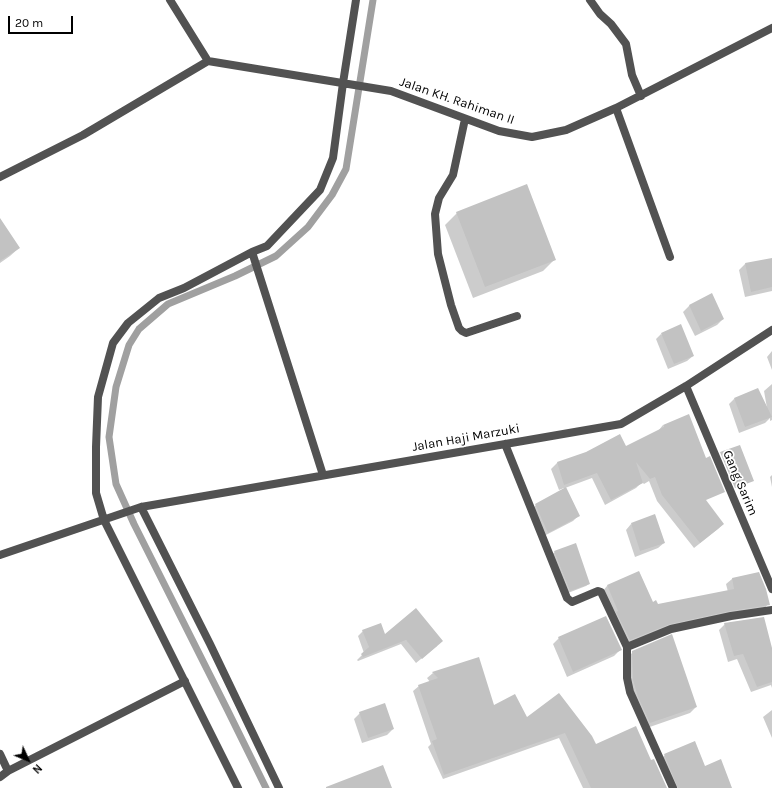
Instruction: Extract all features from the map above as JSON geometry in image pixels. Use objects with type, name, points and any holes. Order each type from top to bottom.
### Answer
[{"type":"street","points":[[0,177],[83,134],[208,61],[170,0]]},
{"type":"street","points":[[238,788],[104,520],[96,493],[98,397],[113,343],[128,323],[160,298],[184,288],[252,252],[267,246],[320,190],[333,158],[356,0]]},
{"type":"street","points":[[590,0],[626,44],[632,75],[641,96]]},
{"type":"street","name":"Jalan KH. Rahiman II","points":[[208,61],[379,89],[499,131],[532,137],[566,130],[616,108],[772,28]]},
{"type":"street","points":[[616,108],[670,258]]},
{"type":"street","points":[[466,119],[453,175],[439,198],[435,214],[438,254],[450,305],[459,328],[466,333],[517,316]]},
{"type":"street","points":[[252,252],[323,475]]},
{"type":"street","name":"Jalan Haji Marzuki","points":[[0,555],[141,507],[622,424],[686,386],[772,330]]},
{"type":"street","name":"Gang Sarim","points":[[686,386],[772,589]]},
{"type":"street","points":[[506,444],[567,598],[572,602],[598,591],[601,592],[627,647],[627,678],[630,692],[673,788]]},
{"type":"street","points":[[141,507],[210,644],[279,788]]},
{"type":"street","points":[[627,647],[671,629],[731,616],[772,610]]},
{"type":"street","points":[[0,777],[8,771],[185,681]]},
{"type":"street","points":[[0,754],[8,771]]},
{"type":"building","points":[[527,184],[556,260],[485,287],[456,212]]},
{"type":"building","points":[[0,218],[20,248],[0,261]]},
{"type":"building","points":[[772,258],[772,287],[751,292],[745,263]]},
{"type":"building","points":[[712,293],[724,319],[701,331],[689,305]]},
{"type":"building","points":[[681,324],[694,356],[674,364],[661,333]]},
{"type":"building","points":[[758,388],[772,417],[745,427],[734,398]]},
{"type":"building","points":[[689,414],[706,458],[710,456],[725,492],[706,500],[724,524],[700,543],[662,495],[655,477],[650,479],[636,462],[643,483],[611,500],[597,473],[564,485],[557,462],[586,452],[620,434],[626,446],[664,427],[663,425]]},
{"type":"building","points":[[740,445],[754,481],[735,488],[720,452]]},
{"type":"building","points":[[566,487],[580,516],[548,533],[535,504]]},
{"type":"building","points":[[655,514],[665,543],[640,551],[631,523]]},
{"type":"building","points":[[576,543],[590,584],[570,591],[554,551]]},
{"type":"building","points":[[639,571],[653,602],[656,600],[658,604],[734,589],[732,578],[759,572],[766,589],[770,605],[730,611],[670,624],[630,640],[616,612],[618,611],[607,585]]},
{"type":"building","points":[[416,608],[443,641],[422,659],[406,640],[363,657],[361,654],[369,647],[362,630],[381,623],[385,634]]},
{"type":"building","points":[[606,616],[622,650],[573,672],[558,637]]},
{"type":"building","points":[[764,617],[772,648],[772,682],[757,687],[743,654],[734,656],[724,623]]},
{"type":"building","points":[[672,634],[697,707],[650,723],[638,697],[633,680],[632,651]]},
{"type":"building","points":[[479,657],[494,705],[515,694],[527,717],[559,693],[592,736],[596,744],[636,726],[651,760],[654,759],[667,788],[591,788],[565,733],[444,775],[432,741],[437,739],[418,685],[438,678],[432,672]]},
{"type":"building","points":[[385,703],[394,729],[368,738],[359,712]]},
{"type":"building","points":[[695,741],[705,766],[721,759],[732,788],[678,788],[664,754]]},
{"type":"building","points":[[383,765],[392,788],[326,788],[326,787]]},
{"type":"waterway","points":[[266,788],[134,524],[116,484],[109,437],[116,387],[129,345],[139,329],[168,304],[235,276],[276,256],[308,227],[332,195],[346,169],[373,0]]}]
